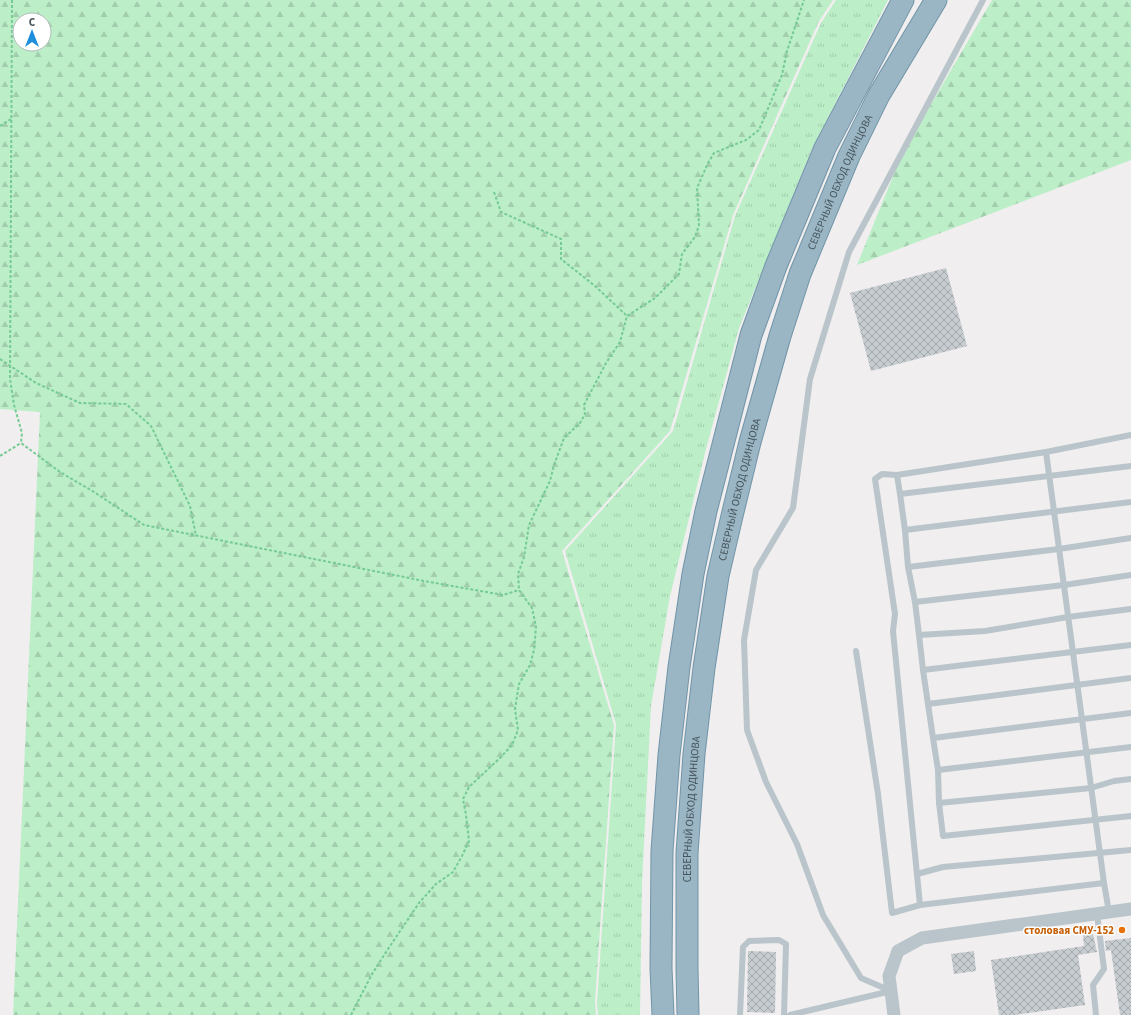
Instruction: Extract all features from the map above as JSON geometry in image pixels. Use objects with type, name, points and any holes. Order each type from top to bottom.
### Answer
[{"type":"highway","points":[[663,1015],[661,968],[662,851],[669,755],[679,667],[693,574],[706,511],[751,335],[776,266],[825,148],[903,0]]},
{"type":"highway","name":"СЕВЕРНЫЙ ОБХОД ОДИНЦОВА","points":[[688,1015],[687,853],[694,754],[705,660],[718,576],[732,516],[756,419],[800,274],[849,156],[879,95],[936,0]]},
{"type":"street","points":[[894,1015],[889,976],[898,950],[922,938],[1131,909]]},
{"type":"lane","points":[[891,991],[861,978],[857,972],[823,915],[797,844],[766,782],[747,730],[744,640],[756,570],[793,508],[810,379],[849,252],[983,0]]},
{"type":"lane","points":[[920,905],[893,631],[895,614],[875,479],[882,474],[897,475],[1046,452],[1131,435]]},
{"type":"lane","points":[[1046,452],[1104,883],[1104,969],[1093,984],[1096,1015]]},
{"type":"lane","points":[[900,494],[1131,466]]},
{"type":"lane","points":[[897,475],[905,530],[908,567],[915,602],[923,670],[938,770],[939,803],[943,836],[1131,816]]},
{"type":"lane","points":[[905,530],[1131,502]]},
{"type":"lane","points":[[908,567],[1059,549],[1131,538]]},
{"type":"lane","points":[[915,602],[1064,585],[1131,575]]},
{"type":"lane","points":[[919,635],[985,631],[1068,617],[1131,609]]},
{"type":"lane","points":[[923,670],[1131,645]]},
{"type":"lane","points":[[856,651],[878,794],[892,913],[920,905],[1104,883]]},
{"type":"lane","points":[[928,704],[1131,678]]},
{"type":"lane","points":[[933,738],[1131,713]]},
{"type":"lane","points":[[938,770],[1131,747]]},
{"type":"lane","points":[[939,803],[1091,788],[1114,781],[1131,779]]},
{"type":"lane","points":[[917,874],[943,867],[1131,850]]},
{"type":"lane","points":[[740,1015],[743,947],[749,941],[779,940],[786,944],[784,1015]]},
{"type":"lane","points":[[790,1015],[891,991]]},
{"type":"path","points":[[12,0],[10,379],[14,406],[22,433],[21,443]]},
{"type":"path","points":[[351,1015],[372,974],[419,903],[436,884],[453,872],[469,841],[463,799],[469,787],[512,745],[518,730],[515,709],[519,684],[530,665],[534,650],[536,627],[532,608],[519,590],[518,574],[524,557],[529,525],[550,481],[554,464],[564,438],[580,423],[585,414],[584,405],[606,363],[620,342],[627,316],[655,298],[679,274],[682,254],[695,237],[699,225],[697,188],[714,153],[746,140],[759,130],[782,75],[787,51],[804,0]]},
{"type":"path","points":[[0,126],[11,119]]},
{"type":"path","points":[[494,192],[501,212],[561,239],[561,259],[595,286],[627,316]]},
{"type":"path","points":[[0,359],[36,383],[80,403],[126,404],[151,426],[190,506],[196,536]]},
{"type":"path","points":[[21,443],[60,472],[94,492],[144,525],[446,585],[503,594],[519,590]]},
{"type":"path","points":[[0,456],[21,443]]},
{"type":"green space","points":[[0,0],[833,0],[819,21],[733,215],[670,431],[562,551],[614,725],[595,1001],[596,1015],[13,1015],[40,412],[0,409]]},
{"type":"green space","points":[[836,0],[888,0],[811,151],[739,328],[706,449],[670,596],[651,706],[642,882],[640,1015],[598,1015],[597,1003],[616,724],[565,551],[673,431],[735,216],[821,23]]},
{"type":"green space","points":[[992,0],[1131,0],[1131,160],[857,265],[902,154]]},
{"type":"building","points":[[946,268],[967,346],[871,371],[850,293]]},
{"type":"building","points":[[1093,934],[1097,952],[1078,955],[1085,1005],[1015,1015],[999,1015],[991,960],[1084,946],[1083,935]]},
{"type":"building","points":[[1131,938],[1131,1015],[1120,1015],[1111,950],[1106,951],[1105,941]]},
{"type":"building","points":[[748,951],[776,952],[775,1013],[747,1012]]},
{"type":"building","points":[[974,951],[976,971],[954,974],[951,954]]},
{"type":"place","name":"столовая СМУ-152","points":[[1122,930]]}]
